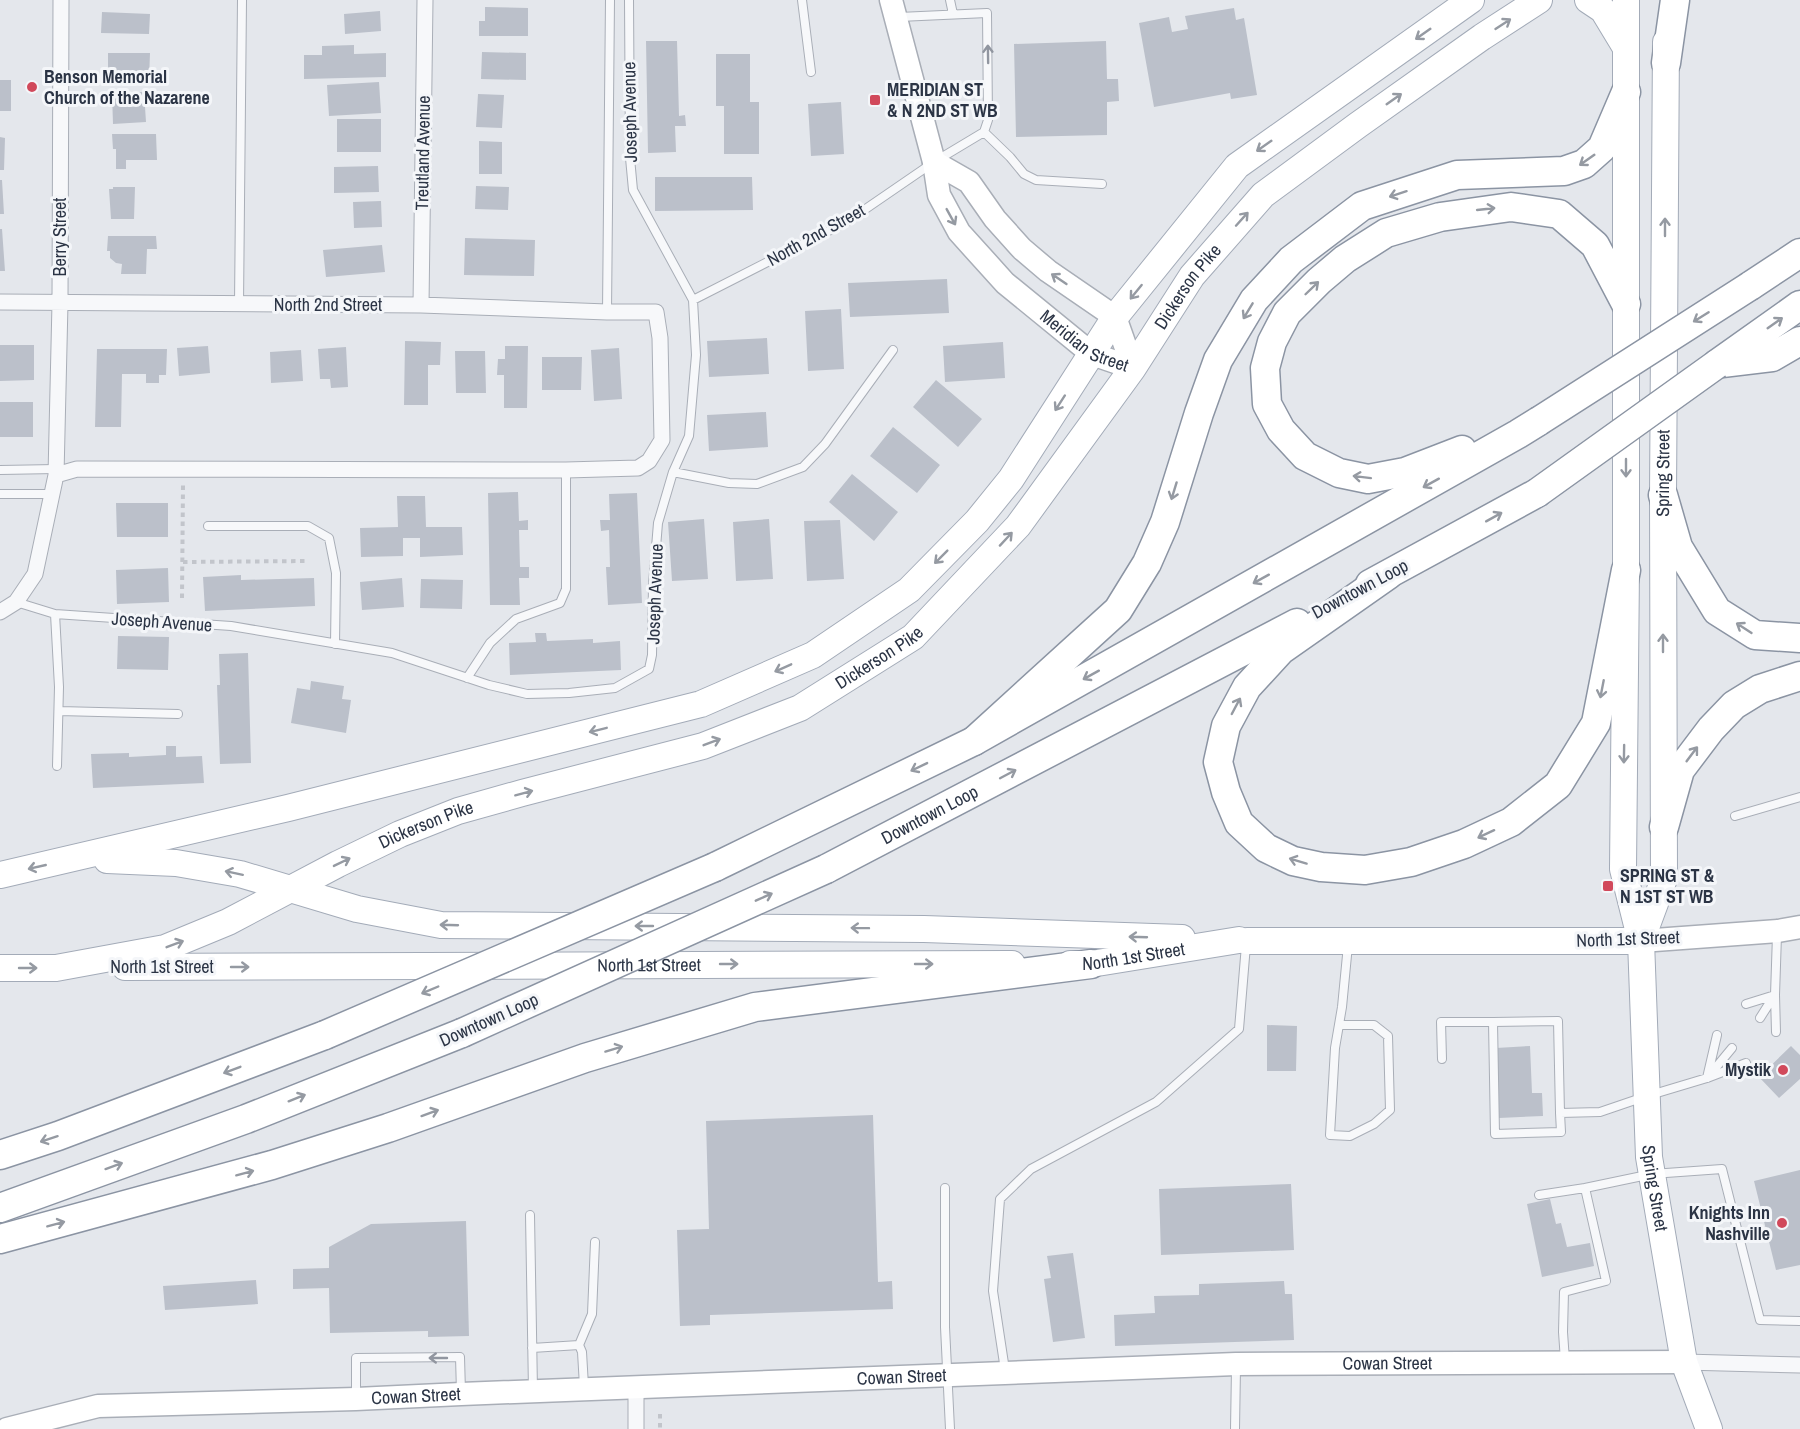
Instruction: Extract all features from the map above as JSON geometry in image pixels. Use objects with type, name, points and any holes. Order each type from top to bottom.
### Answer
[{"type":"highway","points":[[1666,63],[1675,0]]},
{"type":"highway","points":[[974,741],[1118,610],[1147,563],[1165,522],[1218,360],[1254,300],[1290,260],[1362,206],[1457,175],[1564,171],[1584,164],[1602,148],[1626,92]]},
{"type":"highway","points":[[1528,427],[1405,472],[1368,479],[1339,473],[1305,456],[1281,430],[1267,404],[1265,369],[1272,342],[1287,313],[1319,281],[1345,260],[1386,233],[1440,217],[1511,207],[1559,213],[1595,245],[1626,304]]},
{"type":"highway","points":[[0,1155],[58,1136],[326,1035],[715,867],[974,741],[1528,427],[1800,253]]},
{"type":"highway","name":"Downtown Loop","points":[[0,1208],[246,1119],[462,1033],[826,869],[1388,575],[1537,493],[1800,305]]},
{"type":"highway","points":[[1717,364],[1772,357],[1800,341]]},
{"type":"highway","points":[[1663,495],[1678,548],[1717,611],[1755,635],[1800,638]]},
{"type":"highway","points":[[1388,575],[1281,650],[1247,687],[1226,726],[1218,762],[1226,792],[1239,824],[1266,848],[1293,861],[1321,867],[1365,870],[1411,862],[1464,844],[1511,822],[1558,785],[1596,723],[1626,570]]},
{"type":"highway","points":[[1664,827],[1680,770],[1711,729],[1734,705],[1760,689],[1800,676]]},
{"type":"highway","points":[[0,1239],[272,1165],[388,1128],[585,1058],[755,1007],[1091,964]]},
{"type":"main road","name":"Dickerson Pike","points":[[0,875],[288,808],[700,704],[813,655],[909,590],[977,521],[1011,479],[1115,317],[1237,166],[1471,0]]},
{"type":"main road","name":"Dickerson Pike","points":[[0,968],[56,968],[165,948],[228,922],[400,834],[459,812],[522,793],[703,746],[800,708],[913,637],[1018,526],[1133,368],[1192,276],[1263,195],[1482,37],[1539,0]]},
{"type":"main road","points":[[1588,0],[1603,10],[1627,48]]},
{"type":"main road","name":"Spring Street","points":[[1626,0],[1626,570],[1623,869],[1641,941],[1648,1157],[1684,1362],[1709,1429]]},
{"type":"main road","name":"Spring Street","points":[[1641,941],[1664,879],[1663,495],[1666,0]]},
{"type":"main road","name":"North 1st Street","points":[[74,858],[176,863],[240,874],[357,909],[441,925],[924,929],[1243,940],[1641,941]]},
{"type":"main road","name":"North 1st Street","points":[[56,968],[1091,964],[1243,940]]},
{"type":"street","name":"Berry Street","points":[[56,472],[60,303],[62,0]]},
{"type":"street","name":"Treutland Avenue","points":[[422,305],[425,0]]},
{"type":"street","name":"Meridian Street","points":[[893,9],[934,162],[939,195],[959,232],[1005,284],[1092,354],[1133,368]]},
{"type":"street","name":"Meridian Street","points":[[934,162],[969,182],[995,219],[1022,249],[1048,271],[1115,317],[1133,368]]},
{"type":"street","name":"North 2nd Street","points":[[0,302],[422,305],[656,312],[660,338],[662,440],[649,461],[638,468],[566,470]]},
{"type":"street","points":[[0,612],[16,602],[35,574],[56,472],[77,469],[566,470]]},
{"type":"street","name":"North 1st Street","points":[[1641,941],[1778,931],[1800,927]]},
{"type":"street","name":"Cowan Street","points":[[7,1429],[98,1406],[356,1400],[1236,1364],[1684,1362],[1800,1365]]},
{"type":"street","points":[[636,1388],[636,1429]]},
{"type":"lane","points":[[239,304],[242,0]]},
{"type":"lane","points":[[607,312],[610,0]]},
{"type":"lane","name":"Joseph Avenue","points":[[16,602],[55,614],[231,626],[392,653],[489,686],[527,694],[569,693],[615,687],[649,669],[652,655],[653,584],[658,523],[673,472],[689,436],[696,355],[693,300],[633,190],[630,158],[629,0]]},
{"type":"lane","points":[[802,0],[812,72]]},
{"type":"lane","points":[[950,0],[953,14]]},
{"type":"lane","points":[[893,9],[953,14],[987,13],[988,120],[984,132],[1024,174],[1036,180],[1102,184]]},
{"type":"lane","name":"North 2nd Street","points":[[693,300],[848,221],[934,162],[984,132]]},
{"type":"lane","points":[[673,472],[729,483],[757,484],[803,467],[825,444],[893,350]]},
{"type":"lane","points":[[0,470],[56,472]]},
{"type":"lane","points":[[467,678],[489,643],[516,619],[560,603],[566,589],[566,470]]},
{"type":"lane","points":[[0,494],[53,494]]},
{"type":"lane","points":[[208,526],[308,526],[329,538],[336,573],[335,644]]},
{"type":"lane","points":[[55,614],[59,687],[57,766]]},
{"type":"lane","points":[[59,711],[178,714]]},
{"type":"lane","points":[[1735,816],[1800,797]]},
{"type":"lane","points":[[1776,1032],[1774,995],[1778,931]]},
{"type":"lane","points":[[1005,1374],[993,1291],[1000,1199],[1031,1169],[1156,1102],[1239,1029],[1243,940]]},
{"type":"lane","points":[[1339,1025],[1374,1025],[1388,1036],[1390,1110],[1374,1124],[1350,1136],[1330,1135],[1335,1048],[1348,940]]},
{"type":"lane","points":[[1746,1004],[1774,995]]},
{"type":"lane","points":[[1760,1018],[1774,995]]},
{"type":"lane","points":[[1442,1059],[1441,1022],[1558,1020],[1561,1132],[1495,1134],[1493,1022]]},
{"type":"lane","points":[[1707,1078],[1717,1035]]},
{"type":"lane","points":[[1707,1078],[1732,1048]]},
{"type":"lane","points":[[1560,1113],[1600,1112],[1746,1064]]},
{"type":"lane","points":[[1539,1195],[1652,1174],[1722,1169],[1760,1320],[1800,1321]]},
{"type":"lane","points":[[945,1188],[946,1376],[950,1429]]},
{"type":"lane","points":[[1566,1363],[1563,1332],[1564,1292],[1606,1281],[1584,1188]]},
{"type":"lane","points":[[530,1215],[533,1391]]},
{"type":"lane","points":[[584,1389],[582,1352],[579,1345],[592,1314],[595,1242]]},
{"type":"lane","points":[[532,1348],[579,1345]]},
{"type":"lane","points":[[356,1400],[356,1358],[460,1358],[461,1394]]},
{"type":"lane","points":[[1235,1429],[1236,1364]]},
{"type":"path","points":[[182,598],[183,478]]},
{"type":"path","points":[[183,562],[307,561]]},
{"type":"path","points":[[660,1414],[660,1429]]},
{"type":"building","points":[[485,7],[528,8],[528,36],[479,36],[479,21],[485,21]]},
{"type":"building","points":[[1234,8],[1236,20],[1244,18],[1257,95],[1231,99],[1230,93],[1154,107],[1139,23],[1169,17],[1172,32],[1188,29],[1185,16]]},
{"type":"building","points":[[380,11],[381,31],[345,34],[344,14]]},
{"type":"building","points":[[102,12],[150,14],[149,34],[101,33]]},
{"type":"building","points":[[646,41],[677,41],[679,116],[685,115],[686,126],[675,126],[676,152],[648,153]]},
{"type":"building","points":[[1106,41],[1107,79],[1118,79],[1119,101],[1107,102],[1107,135],[1016,137],[1014,44]]},
{"type":"building","points":[[354,45],[354,54],[386,53],[386,77],[304,79],[304,55],[322,55],[322,46]]},
{"type":"building","points":[[482,52],[526,53],[526,80],[481,79]]},
{"type":"building","points":[[108,53],[150,53],[149,80],[108,80]]},
{"type":"building","points":[[716,54],[750,54],[750,102],[759,102],[759,154],[724,154],[724,106],[716,106]]},
{"type":"building","points":[[0,80],[11,80],[11,111],[0,111]]},
{"type":"building","points":[[379,82],[381,113],[329,116],[327,85]]},
{"type":"building","points":[[144,92],[146,122],[113,124],[112,94]]},
{"type":"building","points":[[478,94],[504,95],[502,128],[476,127]]},
{"type":"building","points":[[841,102],[844,154],[811,156],[808,104]]},
{"type":"building","points":[[337,119],[381,119],[381,152],[337,152]]},
{"type":"building","points":[[112,134],[156,134],[157,160],[126,160],[126,169],[116,169],[116,149],[113,149]]},
{"type":"building","points":[[0,137],[5,138],[4,170],[0,170]]},
{"type":"building","points":[[479,141],[502,142],[502,174],[479,174]]},
{"type":"building","points":[[378,166],[379,192],[334,193],[334,167]]},
{"type":"building","points":[[655,177],[752,177],[753,210],[655,211]]},
{"type":"building","points":[[0,180],[2,180],[4,214],[0,214]]},
{"type":"building","points":[[476,186],[509,187],[508,210],[475,209]]},
{"type":"building","points":[[135,187],[134,219],[111,219],[109,189]]},
{"type":"building","points":[[381,201],[382,227],[354,228],[353,202]]},
{"type":"building","points":[[0,229],[2,229],[5,271],[0,271]]},
{"type":"building","points":[[108,236],[156,236],[157,249],[147,249],[146,274],[121,274],[122,264],[110,258],[110,251],[107,251]]},
{"type":"building","points":[[465,238],[535,240],[534,276],[464,275]]},
{"type":"building","points":[[382,245],[385,272],[326,277],[323,250]]},
{"type":"building","points":[[947,279],[949,313],[850,317],[848,283]]},
{"type":"building","points":[[841,309],[844,369],[808,371],[805,311]]},
{"type":"building","points":[[767,338],[769,374],[709,377],[707,341]]},
{"type":"building","points":[[405,341],[441,342],[440,365],[428,365],[428,405],[404,405]]},
{"type":"building","points":[[1003,342],[1005,378],[945,382],[943,346]]},
{"type":"building","points":[[0,345],[34,345],[34,380],[0,381]]},
{"type":"building","points":[[208,346],[210,373],[179,376],[177,348]]},
{"type":"building","points":[[505,346],[528,346],[527,408],[504,408],[504,375],[497,375],[498,359],[505,359]]},
{"type":"building","points":[[346,347],[348,387],[331,388],[330,379],[320,379],[318,349]]},
{"type":"building","points":[[619,348],[622,399],[594,401],[591,350]]},
{"type":"building","points":[[97,349],[167,349],[166,375],[159,375],[159,383],[146,383],[146,374],[122,374],[121,427],[95,427]]},
{"type":"building","points":[[301,350],[303,381],[271,383],[270,352]]},
{"type":"building","points":[[455,351],[485,351],[486,393],[456,393]]},
{"type":"building","points":[[542,357],[582,357],[581,390],[542,390]]},
{"type":"building","points":[[936,380],[982,419],[958,447],[913,407]]},
{"type":"building","points":[[0,402],[33,402],[33,437],[0,437]]},
{"type":"building","points":[[766,412],[768,447],[709,451],[707,415]]},
{"type":"building","points":[[893,427],[940,465],[917,493],[870,456]]},
{"type":"building","points":[[852,474],[898,512],[874,541],[829,502]]},
{"type":"building","points":[[518,492],[519,521],[528,520],[528,530],[519,530],[520,567],[529,567],[529,578],[519,578],[520,605],[490,605],[488,493]]},
{"type":"building","points":[[637,493],[642,603],[608,605],[606,567],[610,567],[609,530],[601,531],[600,520],[610,520],[609,494]]},
{"type":"building","points":[[397,496],[425,496],[426,527],[462,527],[463,555],[420,557],[420,538],[403,538],[403,556],[361,557],[360,528],[398,527]]},
{"type":"building","points":[[116,503],[168,503],[168,537],[117,537]]},
{"type":"building","points":[[704,519],[708,579],[672,581],[668,522]]},
{"type":"building","points":[[769,519],[773,579],[736,581],[733,522]]},
{"type":"building","points":[[840,520],[844,579],[807,581],[804,521]]},
{"type":"building","points":[[168,568],[169,602],[117,604],[116,570]]},
{"type":"building","points":[[241,575],[241,580],[314,578],[315,606],[205,611],[203,577]]},
{"type":"building","points":[[402,578],[404,607],[362,610],[360,582]]},
{"type":"building","points":[[421,579],[463,580],[462,609],[420,608]]},
{"type":"building","points":[[535,633],[546,633],[547,641],[593,639],[593,643],[620,641],[621,670],[510,675],[509,643],[536,642]]},
{"type":"building","points":[[118,636],[169,637],[168,670],[117,669]]},
{"type":"building","points":[[248,653],[251,763],[220,764],[217,685],[220,685],[219,654]]},
{"type":"building","points":[[311,681],[344,686],[342,699],[351,700],[346,733],[291,723],[297,688],[310,690]]},
{"type":"building","points":[[166,746],[176,746],[176,757],[202,756],[204,783],[93,788],[91,754],[129,753],[129,757],[166,755]]},
{"type":"building","points":[[1267,1025],[1297,1026],[1296,1071],[1267,1071]]},
{"type":"building","points":[[1530,1046],[1532,1093],[1542,1093],[1543,1116],[1499,1118],[1496,1048]]},
{"type":"building","points":[[1791,1046],[1800,1055],[1800,1079],[1779,1098],[1759,1077]]},
{"type":"building","points":[[873,1115],[878,1282],[892,1281],[893,1309],[710,1315],[710,1325],[680,1326],[677,1230],[709,1229],[706,1121]]},
{"type":"building","name":"Knights Inn Nashville","points":[[1800,1170],[1800,1265],[1776,1270],[1754,1181]]},
{"type":"building","points":[[1291,1184],[1294,1250],[1161,1255],[1159,1189]]},
{"type":"building","points":[[1550,1199],[1556,1224],[1561,1223],[1567,1247],[1590,1243],[1594,1266],[1542,1277],[1527,1204]]},
{"type":"building","points":[[466,1221],[469,1336],[428,1337],[428,1331],[330,1333],[329,1288],[293,1289],[293,1269],[329,1268],[329,1247],[371,1224]]},
{"type":"building","points":[[1073,1253],[1085,1338],[1053,1342],[1044,1279],[1051,1278],[1047,1256]]},
{"type":"building","points":[[256,1280],[258,1304],[165,1310],[163,1286]]},
{"type":"building","points":[[1284,1281],[1285,1294],[1292,1294],[1294,1340],[1115,1346],[1114,1315],[1155,1313],[1154,1296],[1199,1295],[1199,1284]]},
{"type":"place","name":"Benson Memorial Church of the Nazarene","points":[[32,87]]},
{"type":"place","name":"MERIDIAN ST & N 2ND ST WB","points":[[875,100]]},
{"type":"place","name":"SPRING ST & N 1ST ST WB","points":[[1608,886]]},
{"type":"place","name":"Mystik","points":[[1783,1070]]},
{"type":"place","name":"Knights Inn Nashville","points":[[1782,1223]]}]
